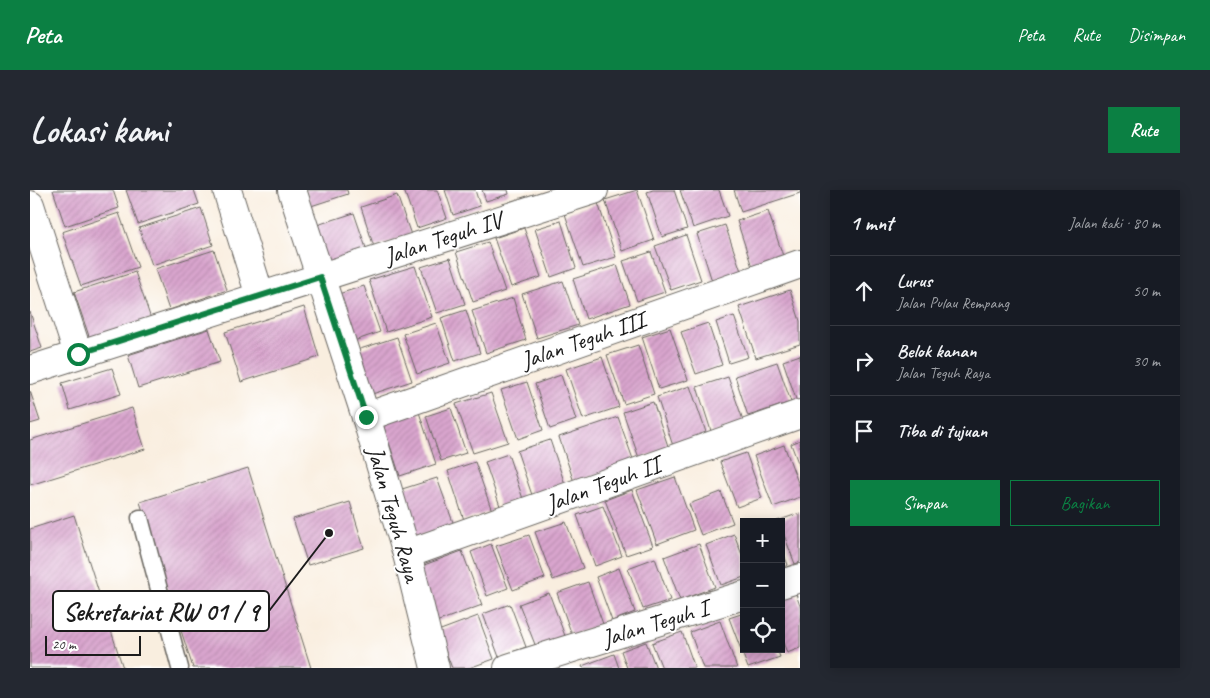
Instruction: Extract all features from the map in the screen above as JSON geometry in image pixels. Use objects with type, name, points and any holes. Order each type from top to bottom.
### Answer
[{"type":"street","points":[[227,190],[260,296]]},
{"type":"street","name":"Jalan Teguh Raya","points":[[292,190],[366,417],[407,554],[436,668]]},
{"type":"street","name":"Jalan Teguh IV","points":[[30,370],[594,190]]},
{"type":"street","points":[[30,205],[78,354]]},
{"type":"street","name":"Jalan Teguh III","points":[[366,417],[800,264]]},
{"type":"street","name":"Jalan Teguh II","points":[[407,554],[800,414]]},
{"type":"street","points":[[785,583],[800,578]]},
{"type":"street","name":"Jalan Teguh I","points":[[508,668],[740,596]]},
{"type":"lane","points":[[140,518],[180,668]]},
{"type":"building","points":[[53,190],[113,190],[119,208],[65,226]]},
{"type":"building","points":[[126,190],[194,190],[199,204],[138,224]]},
{"type":"building","points":[[306,190],[347,190],[348,194],[311,206]]},
{"type":"building","points":[[404,190],[437,190],[447,218],[417,228]]},
{"type":"building","points":[[445,190],[475,190],[480,206],[453,215]]},
{"type":"building","points":[[482,190],[508,190],[509,194],[486,201]]},
{"type":"building","points":[[637,190],[654,240],[622,251],[605,200]]},
{"type":"building","points":[[653,190],[674,190],[687,229],[662,237],[647,192]]},
{"type":"building","points":[[680,190],[719,190],[728,216],[693,228]]},
{"type":"building","points":[[734,190],[800,190],[800,193],[741,212]]},
{"type":"building","points":[[397,195],[411,235],[374,247],[361,207]]},
{"type":"building","points":[[598,203],[616,257],[583,267],[565,214]]},
{"type":"building","points":[[201,208],[213,245],[152,265],[139,228]]},
{"type":"building","points":[[768,211],[784,259],[753,270],[737,221]]},
{"type":"building","points":[[119,213],[138,267],[81,286],[62,232]]},
{"type":"building","points":[[354,213],[367,251],[324,266],[311,227]]},
{"type":"building","points":[[561,221],[576,268],[551,277],[535,229]]},
{"type":"building","points":[[725,225],[741,271],[712,281],[697,234]]},
{"type":"building","points":[[524,228],[541,277],[511,287],[494,238]]},
{"type":"building","points":[[686,235],[701,280],[671,290],[655,246]]},
{"type":"building","points":[[488,242],[505,291],[473,302],[456,252]]},
{"type":"building","points":[[214,250],[227,290],[169,310],[155,269]]},
{"type":"building","points":[[651,252],[665,292],[637,301],[623,261]]},
{"type":"building","points":[[450,258],[465,304],[437,313],[421,267]]},
{"type":"building","points":[[617,265],[630,304],[586,319],[573,279]]},
{"type":"building","points":[[415,266],[432,317],[386,332],[369,280]]},
{"type":"building","points":[[135,272],[151,319],[90,339],[74,292]]},
{"type":"building","points":[[563,281],[578,325],[537,338],[522,294]]},
{"type":"building","points":[[364,286],[380,332],[348,343],[332,296]]},
{"type":"building","points":[[790,290],[800,321],[800,344],[756,358],[739,307]]},
{"type":"building","points":[[513,298],[526,340],[486,353],[472,311]]},
{"type":"building","points":[[304,307],[319,357],[241,382],[225,332]]},
{"type":"building","points":[[466,310],[480,353],[455,361],[441,318]]},
{"type":"building","points":[[30,312],[42,348],[30,352]]},
{"type":"building","points":[[734,316],[748,357],[729,363],[716,322]]},
{"type":"building","points":[[436,323],[450,363],[417,374],[403,334]]},
{"type":"building","points":[[708,323],[722,365],[696,374],[681,332]]},
{"type":"building","points":[[670,328],[688,380],[659,389],[642,337]]},
{"type":"building","points":[[209,329],[220,362],[138,388],[128,355]]},
{"type":"building","points":[[397,337],[412,381],[363,397],[348,353]]},
{"type":"building","points":[[638,345],[654,394],[624,404],[607,355]]},
{"type":"building","points":[[800,355],[800,405],[798,405],[783,361]]},
{"type":"building","points":[[602,357],[619,407],[583,419],[566,369]]},
{"type":"building","points":[[777,362],[791,402],[748,416],[735,376]]},
{"type":"building","points":[[112,368],[121,394],[70,410],[62,383]]},
{"type":"building","points":[[561,375],[576,420],[550,429],[535,384]]},
{"type":"building","points":[[728,377],[744,423],[712,434],[697,387]]},
{"type":"building","points":[[527,382],[543,430],[518,439],[501,390]]},
{"type":"building","points":[[690,386],[707,435],[673,446],[657,397]]},
{"type":"building","points":[[30,391],[40,421],[30,424]]},
{"type":"building","points":[[491,393],[508,442],[473,453],[456,404]]},
{"type":"building","points":[[653,402],[669,449],[639,458],[623,412]]},
{"type":"building","points":[[417,406],[436,464],[400,476],[381,418]]},
{"type":"building","points":[[132,408],[145,449],[30,485],[30,440]]},
{"type":"building","points":[[451,408],[466,453],[441,461],[426,416]]},
{"type":"building","points":[[618,417],[634,462],[574,482],[559,437]]},
{"type":"building","points":[[550,440],[566,487],[533,498],[517,451]]},
{"type":"building","points":[[800,440],[800,468],[791,444]]},
{"type":"building","points":[[784,445],[800,488],[800,497],[773,507],[754,456]]},
{"type":"building","points":[[746,453],[762,498],[737,507],[720,462]]},
{"type":"building","points":[[508,454],[523,499],[500,506],[485,462]]},
{"type":"building","points":[[475,462],[492,511],[464,520],[448,471]]},
{"type":"building","points":[[248,468],[311,668],[193,668],[140,502]]},
{"type":"building","points":[[675,477],[694,530],[657,544],[637,490]]},
{"type":"building","points":[[437,478],[454,525],[415,538],[399,490]]},
{"type":"building","points":[[632,490],[653,546],[626,555],[605,500]]},
{"type":"building","points":[[721,492],[733,523],[701,535],[689,504]]},
{"type":"building","points":[[350,502],[364,548],[308,565],[293,519]]},
{"type":"building","points":[[603,506],[622,556],[595,566],[577,515]]},
{"type":"building","points":[[800,513],[800,562],[795,564],[785,538],[785,518]]},
{"type":"building","points":[[74,515],[123,668],[30,668],[30,529]]},
{"type":"building","points":[[566,522],[583,568],[553,580],[535,532]]},
{"type":"building","points":[[734,534],[740,550],[740,578],[721,585],[706,545]]},
{"type":"building","points":[[529,535],[545,578],[513,590],[496,546]]},
{"type":"building","points":[[491,544],[508,588],[487,596],[471,552]]},
{"type":"building","points":[[699,544],[715,587],[680,600],[664,557]]},
{"type":"building","points":[[462,551],[482,605],[436,622],[416,568]]},
{"type":"building","points":[[655,558],[670,600],[643,609],[628,568]]},
{"type":"building","points":[[619,568],[635,612],[612,621],[596,577]]},
{"type":"building","points":[[588,582],[603,624],[572,635],[557,593]]},
{"type":"building","points":[[795,591],[800,606],[800,648],[787,653],[785,648],[785,595]]},
{"type":"building","points":[[549,593],[565,636],[536,647],[519,604]]},
{"type":"building","points":[[510,604],[526,647],[499,657],[483,614]]},
{"type":"building","points":[[740,614],[740,647],[729,618]]},
{"type":"building","points":[[478,616],[494,659],[469,668],[452,668],[438,631]]},
{"type":"building","points":[[720,621],[737,668],[703,668],[690,632]]},
{"type":"building","points":[[682,632],[695,668],[662,668],[652,643]]},
{"type":"building","points":[[646,642],[656,668],[627,668],[621,651]]},
{"type":"building","points":[[742,653],[778,653],[780,657],[748,668]]},
{"type":"building","points":[[614,654],[619,668],[583,668],[582,666]]},
{"type":"place","name":"Sekretariat RW 01 / 9","points":[[329,533]]},
{"type":"route","points":[[78,354],[320,277],[366,417]]}]
